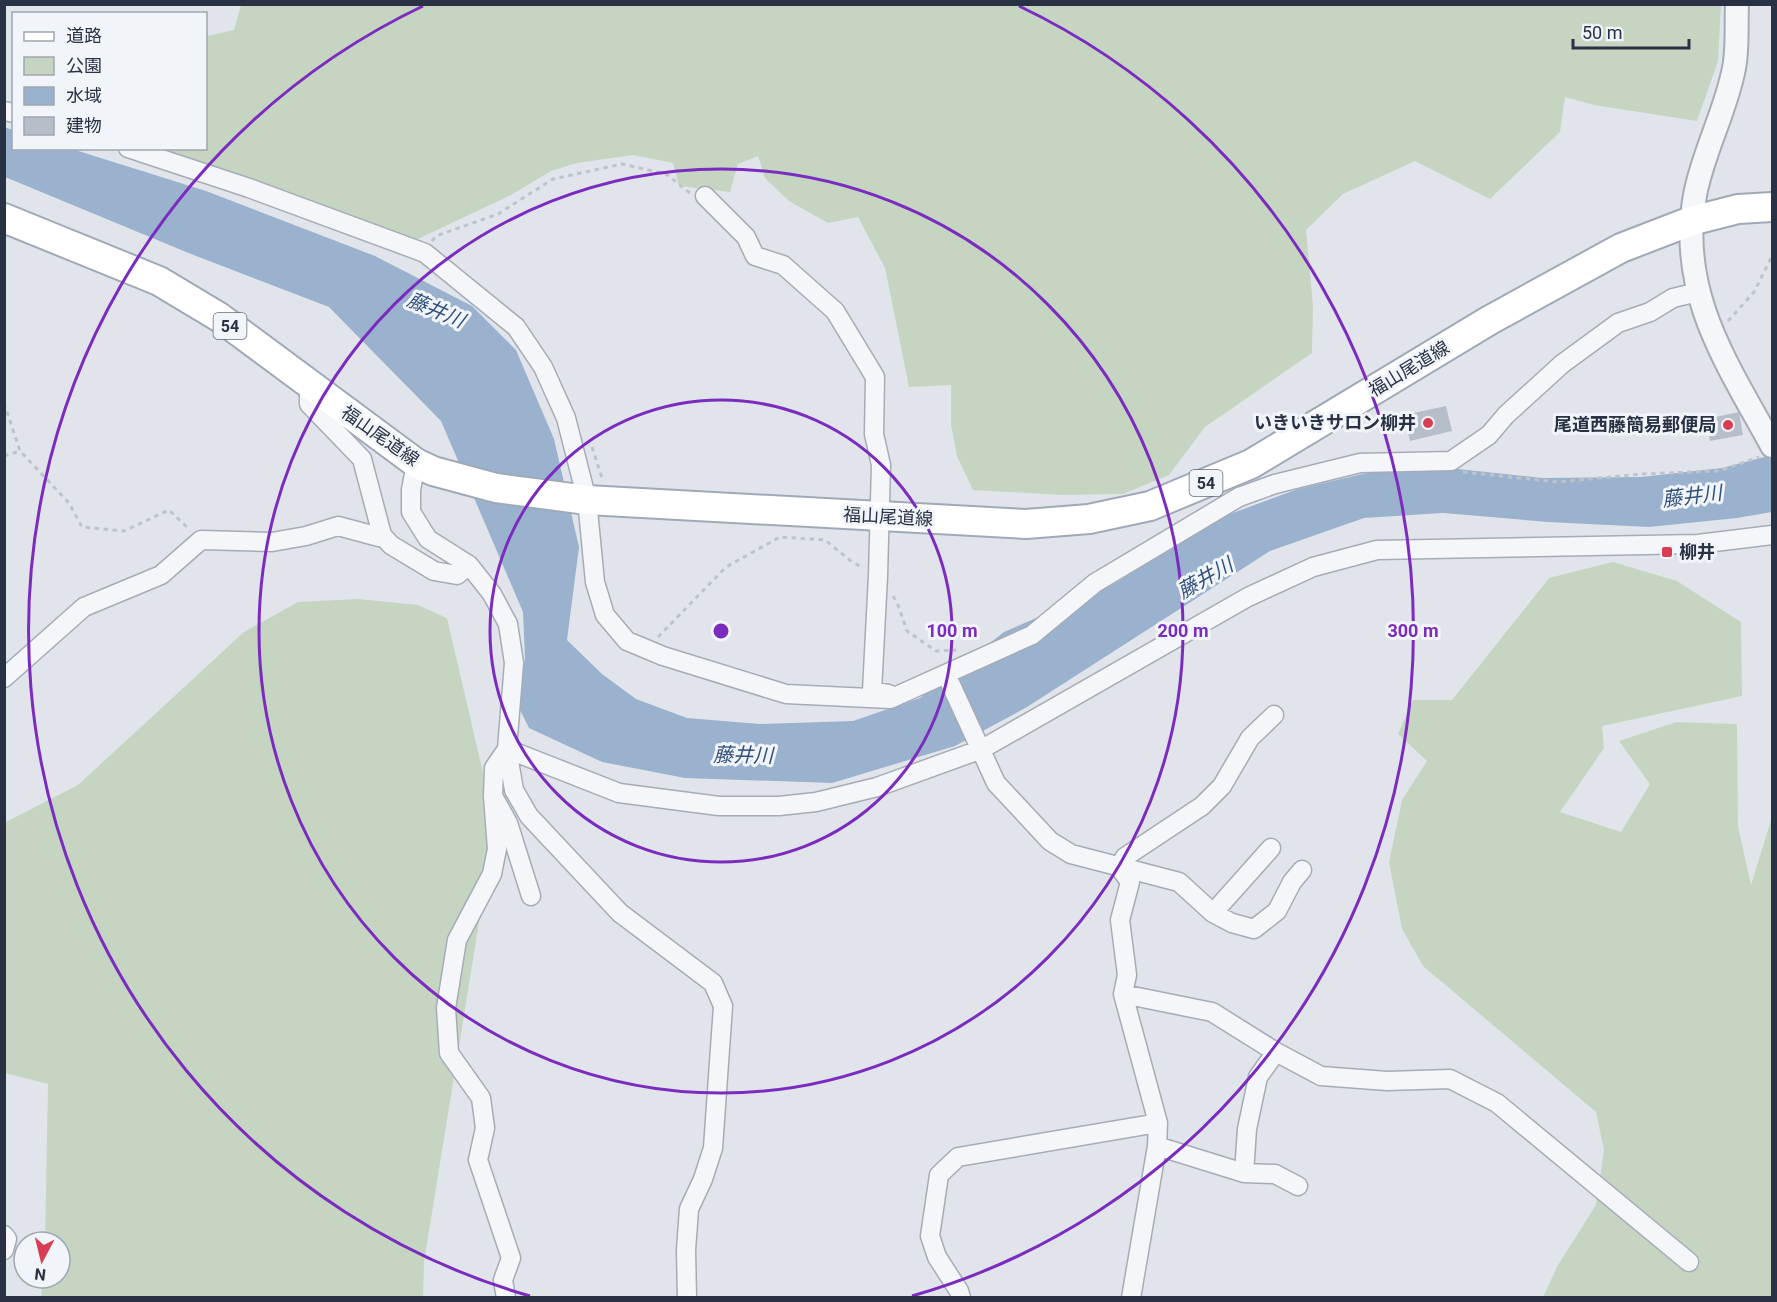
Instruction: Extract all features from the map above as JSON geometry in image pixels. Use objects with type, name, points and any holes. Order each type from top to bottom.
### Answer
[{"type":"main road","name":"福山尾道線","points":[[4,218],[159,281],[219,317],[309,386],[424,467],[496,488],[582,500],[1026,525],[1089,519],[1150,506],[1251,464],[1510,309],[1621,248],[1691,221],[1738,209],[1773,207]]},
{"type":"street","points":[[1737,4],[1734,68],[1695,192],[1691,221],[1692,264],[1698,292],[1714,339],[1769,446]]},
{"type":"street","points":[[134,150],[249,188],[424,252],[516,327],[543,367],[566,418],[595,582],[605,615],[627,641],[663,656],[786,694],[890,699],[1032,635],[1095,583],[1239,497],[1275,484],[1360,463],[1451,461],[1489,435],[1562,364],[1618,323],[1650,312],[1673,298],[1698,292]]},
{"type":"street","points":[[705,196],[746,237],[755,256],[783,264],[835,311],[875,377],[874,434],[881,465],[872,691],[889,694],[890,699]]},
{"type":"street","points":[[309,386],[309,404],[362,459],[382,535],[391,545],[434,571],[456,575],[469,565]]},
{"type":"street","points":[[1239,497],[1251,464]]},
{"type":"street","points":[[424,467],[411,490],[411,512],[428,539],[469,565],[492,594],[508,624],[514,663],[507,748],[514,790],[529,816],[620,913],[713,983],[723,1006],[713,1148],[703,1179],[689,1209],[686,1250],[687,1298]]},
{"type":"street","points":[[4,678],[84,607],[161,574],[201,540],[272,542],[306,536],[338,526],[379,537],[382,535]]},
{"type":"street","points":[[507,748],[619,793],[719,806],[779,806],[816,802],[877,787],[982,749],[1248,597],[1312,567],[1377,550],[1698,544],[1773,535]]},
{"type":"street","points":[[946,674],[996,783],[1050,841],[1071,854],[1179,882],[1213,913],[1232,923],[1254,929],[1277,911],[1292,882],[1302,870]]},
{"type":"street","points":[[1119,867],[1125,857],[1202,806],[1222,786],[1250,738],[1274,715]]},
{"type":"street","points":[[506,1298],[503,1280],[511,1258],[478,1160],[485,1128],[481,1098],[449,1053],[446,1008],[457,940],[492,874],[497,849],[494,768],[507,748]]},
{"type":"street","points":[[494,796],[508,824],[531,896]]},
{"type":"street","points":[[1213,913],[1271,848]]},
{"type":"street","points":[[1119,867],[1130,882],[1120,920],[1127,975],[1123,994],[1158,1123],[1157,1146],[1131,1298]]},
{"type":"street","points":[[1123,994],[1212,1012],[1276,1052],[1322,1076],[1387,1081],[1450,1079],[1497,1103],[1689,1262]]},
{"type":"street","points":[[1244,1173],[1247,1129],[1258,1077],[1276,1052]]},
{"type":"street","points":[[960,1298],[959,1291],[937,1257],[930,1236],[939,1175],[958,1157],[1158,1123]]},
{"type":"street","points":[[1157,1146],[1244,1173],[1275,1174],[1298,1186]]},
{"type":"street","points":[[4,1234],[7,1239],[4,1250]]},
{"type":"path","points":[[424,252],[436,236],[498,214],[553,179],[622,164],[666,174],[690,193],[705,196]]},
{"type":"path","points":[[1714,339],[1754,292],[1773,256]]},
{"type":"path","points":[[4,403],[20,451],[69,503],[82,527],[124,531],[169,510],[201,540]]},
{"type":"path","points":[[591,444],[602,478],[614,479]]},
{"type":"path","points":[[1451,461],[1464,473],[1558,482],[1642,474],[1719,471],[1769,446]]},
{"type":"path","points":[[4,456],[20,451]]},
{"type":"path","points":[[663,656],[654,641],[698,594],[726,567],[780,537],[825,540],[850,561],[878,576],[897,602],[907,631],[936,651],[967,650],[977,660]]},
{"type":"green space","points":[[241,5],[1721,5],[1718,61],[1697,121],[1594,105],[1565,97],[1560,132],[1490,199],[1415,161],[1343,194],[1306,230],[1313,305],[1312,353],[1205,427],[1169,475],[1123,494],[1064,495],[973,490],[957,456],[951,425],[951,385],[909,387],[885,268],[858,217],[828,223],[789,201],[765,178],[758,156],[738,164],[730,192],[679,186],[673,163],[633,155],[577,163],[551,171],[511,195],[418,239],[400,245],[135,150],[207,150],[207,37],[234,30]]},
{"type":"green space","points":[[1613,562],[1677,581],[1741,622],[1742,696],[1602,726],[1604,748],[1560,812],[1621,832],[1650,784],[1619,741],[1676,722],[1737,724],[1738,826],[1751,885],[1772,817],[1772,1297],[1543,1297],[1558,1265],[1596,1205],[1604,1150],[1596,1112],[1423,966],[1402,929],[1389,862],[1402,800],[1427,761],[1398,734],[1413,700],[1452,700],[1549,578]]},
{"type":"green space","points":[[358,599],[418,605],[447,618],[495,824],[424,1262],[423,1297],[41,1297],[42,1290],[72,1290],[72,1230],[45,1230],[48,1084],[5,1073],[4,823],[78,785],[244,632],[298,602]]},
{"type":"water","name":"藤井川","points":[[4,127],[12,130],[12,150],[75,150],[206,191],[375,256],[472,306],[516,350],[554,439],[579,547],[567,640],[602,674],[636,699],[687,718],[760,724],[853,721],[920,698],[1004,632],[1114,584],[1222,517],[1298,489],[1371,472],[1439,467],[1542,478],[1641,477],[1722,468],[1772,455],[1772,512],[1649,527],[1548,522],[1443,513],[1364,518],[1270,551],[1027,707],[955,746],[832,783],[685,778],[602,762],[529,728],[518,706],[525,657],[523,612],[441,421],[329,307],[191,254],[5,177]]},
{"type":"building","name":"いきいきサロン柳井","points":[[1446,406],[1452,431],[1410,441],[1404,415]]},
{"type":"building","points":[[1739,412],[1743,435],[1710,441],[1706,419]]},
{"type":"place","name":"いきいきサロン柳井","points":[[1428,423]]},
{"type":"place","name":"尾道西藤簡易郵便局","points":[[1728,425]]},
{"type":"place","name":"柳井","points":[[1667,552]]}]
